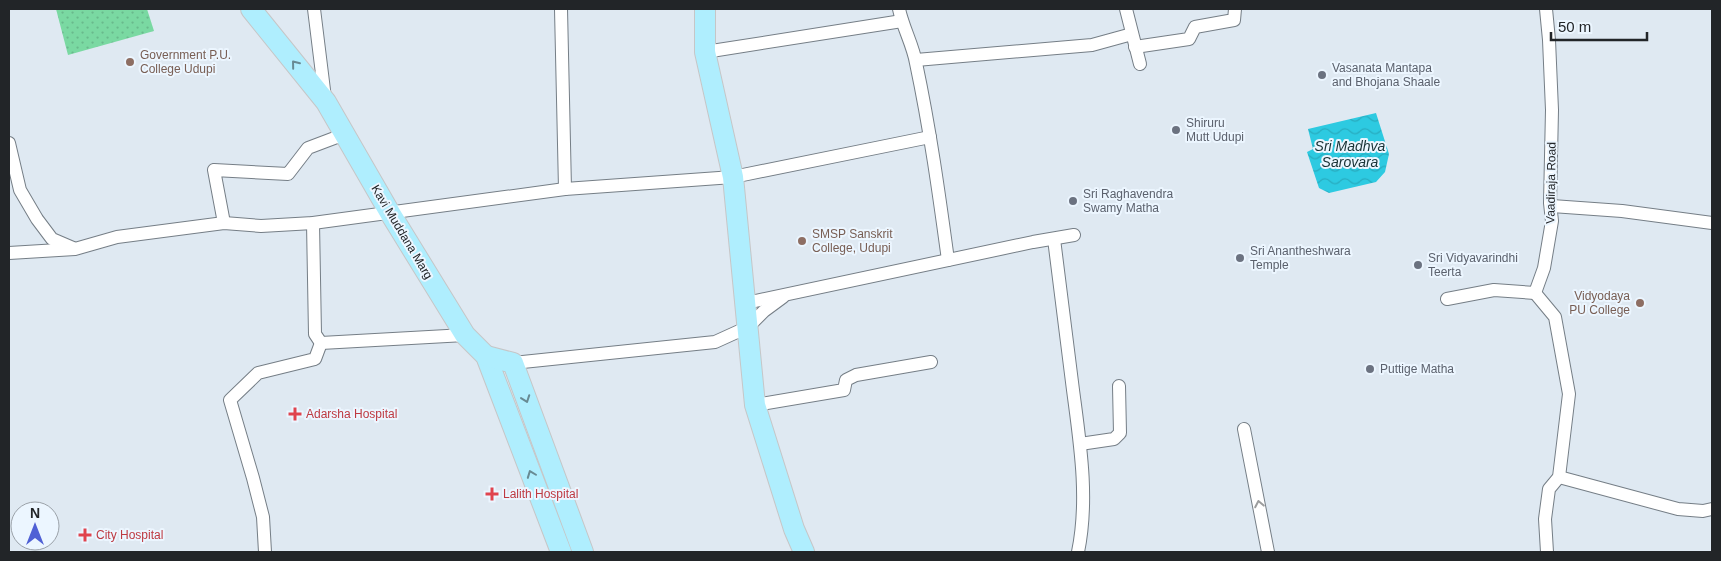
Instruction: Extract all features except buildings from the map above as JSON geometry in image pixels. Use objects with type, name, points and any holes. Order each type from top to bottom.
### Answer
[{"type":"main road","name":"Kavi Muddana Marg","points":[[251,9],[326,102],[390,213],[465,335],[486,356],[561,552]]},
{"type":"main road","points":[[705,9],[705,52],[733,177],[755,404],[794,529],[804,552]]},
{"type":"main road","points":[[486,356],[513,363],[582,552]]},
{"type":"street","points":[[314,9],[326,102]]},
{"type":"street","points":[[561,9],[565,189]]},
{"type":"street","points":[[1126,9],[1140,64]]},
{"type":"street","points":[[1135,47],[1189,39],[1195,27],[1234,20],[1235,9]]},
{"type":"street","name":"Vaadiraja Road","points":[[1534,293],[1544,268],[1552,221],[1552,206],[1550,203],[1552,110],[1546,9]]},
{"type":"street","points":[[705,52],[901,15],[916,60],[930,137],[948,260]]},
{"type":"street","points":[[916,60],[1092,45],[1132,34]]},
{"type":"street","points":[[224,223],[214,170],[288,174],[308,148],[345,134]]},
{"type":"street","points":[[9,253],[75,249],[117,238],[224,223],[261,226],[313,223],[565,189],[733,177],[930,137]]},
{"type":"street","points":[[9,143],[20,190],[37,219],[52,239],[75,249]]},
{"type":"street","points":[[1552,206],[1622,211],[1712,222]]},
{"type":"street","points":[[313,223],[315,334],[321,343]]},
{"type":"street","points":[[746,303],[1074,235]]},
{"type":"street","points":[[1054,239],[1080,444],[1083,489],[1082,536],[1078,552]]},
{"type":"street","points":[[1447,299],[1494,290],[1534,293],[1555,317],[1569,394],[1559,477],[1549,489],[1545,519],[1547,552]]},
{"type":"street","points":[[513,363],[715,342],[748,327],[764,311],[786,295]]},
{"type":"street","points":[[321,343],[465,335]]},
{"type":"street","points":[[264,552],[262,517],[253,478],[230,400],[258,373],[315,359],[321,343]]},
{"type":"street","points":[[755,404],[844,390],[846,380],[856,375],[931,362]]},
{"type":"street","points":[[1080,444],[1114,439],[1120,433],[1119,386]]},
{"type":"street","points":[[1244,429],[1268,552]]},
{"type":"street","points":[[1559,477],[1678,509],[1712,509]]},
{"type":"green space","points":[[56,9],[147,9],[154,31],[68,55]]},
{"type":"water","name":"Sri Madhva Sarovara","points":[[1376,113],[1389,154],[1385,172],[1376,182],[1329,193],[1319,188],[1307,152],[1313,149],[1308,129]]},
{"type":"place","name":"Government P.U. College Udupi","points":[[130,62]]},
{"type":"place","name":"Vasanata Mantapa and Bhojana Shaale","points":[[1322,75]]},
{"type":"place","name":"Shiruru Mutt Udupi","points":[[1176,130]]},
{"type":"place","name":"Sri Raghavendra Swamy Matha","points":[[1073,201]]},
{"type":"place","name":"SMSP Sanskrit College, Udupi","points":[[802,241]]},
{"type":"place","name":"Sri Anantheshwara Temple","points":[[1240,258]]},
{"type":"place","name":"Sri Vidyavarindhi Teerta","points":[[1418,265]]},
{"type":"place","name":"Vidyodaya PU College","points":[[1640,303]]},
{"type":"place","name":"Puttige Matha","points":[[1370,369]]},
{"type":"place","name":"Adarsha Hospital","points":[[295,414]]},
{"type":"place","name":"Lalith Hospital","points":[[492,494]]},
{"type":"place","name":"City Hospital","points":[[85,535]]}]
